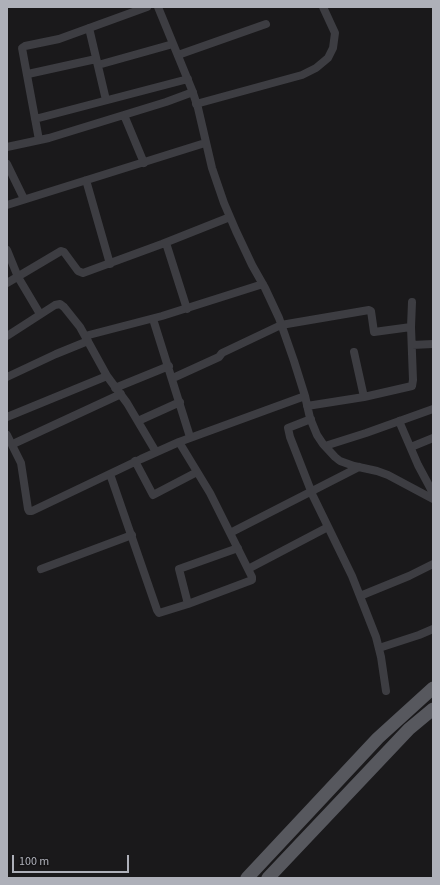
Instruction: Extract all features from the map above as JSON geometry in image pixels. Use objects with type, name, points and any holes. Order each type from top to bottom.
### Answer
[{"type":"main road","points":[[247,878],[378,738],[433,688]]},
{"type":"main road","points":[[268,878],[409,729],[433,709]]},
{"type":"main road","points":[[409,729],[433,717]]},
{"type":"street","points":[[39,140],[22,48],[54,40],[147,7]]},
{"type":"street","points":[[158,7],[193,92],[212,168],[230,217],[252,265],[263,284],[281,325],[317,435],[325,446],[340,461],[388,475],[433,500]]},
{"type":"street","points":[[196,104],[302,75],[316,68],[328,58],[333,48],[335,33],[323,7]]},
{"type":"street","points":[[178,54],[266,24]]},
{"type":"street","points":[[89,28],[106,100]]},
{"type":"street","points":[[28,74],[97,62],[173,44]]},
{"type":"street","points":[[35,119],[188,79]]},
{"type":"street","points":[[7,147],[39,140],[124,115],[193,92]]},
{"type":"street","points":[[124,115],[144,163]]},
{"type":"street","points":[[7,205],[205,143]]},
{"type":"street","points":[[7,164],[24,199]]},
{"type":"street","points":[[86,180],[110,264]]},
{"type":"street","points":[[7,283],[61,251],[81,273],[83,273],[166,243],[230,217]]},
{"type":"street","points":[[166,243],[187,309]]},
{"type":"street","points":[[7,250],[18,277],[40,314]]},
{"type":"street","points":[[7,377],[86,338],[187,309],[263,284]]},
{"type":"street","points":[[307,406],[364,397],[412,386],[412,302]]},
{"type":"street","points":[[7,336],[40,314],[55,305],[60,304],[70,313],[107,376],[138,421],[156,452]]},
{"type":"street","points":[[173,378],[281,325],[369,310],[371,311],[374,330],[376,332],[411,327]]},
{"type":"street","points":[[154,319],[190,438]]},
{"type":"street","points":[[412,345],[433,344]]},
{"type":"street","points":[[354,352],[364,397]]},
{"type":"street","points":[[12,444],[169,366]]},
{"type":"street","points":[[7,417],[107,376]]},
{"type":"street","points":[[7,436],[21,463],[28,509],[30,511],[179,442],[305,396]]},
{"type":"street","points":[[138,421],[180,402]]},
{"type":"street","points":[[325,446],[366,433],[433,408]]},
{"type":"street","points":[[311,419],[290,427],[288,430],[311,491],[360,596],[379,648],[386,691]]},
{"type":"street","points":[[399,421],[433,493]]},
{"type":"street","points":[[411,447],[433,438]]},
{"type":"street","points":[[110,474],[159,613],[163,613],[252,580],[252,577],[238,548],[179,442]]},
{"type":"street","points":[[135,462],[153,495],[197,472]]},
{"type":"street","points":[[230,533],[359,467]]},
{"type":"street","points":[[248,569],[328,527]]},
{"type":"street","points":[[41,569],[132,536]]},
{"type":"street","points":[[188,604],[179,569],[238,548]]},
{"type":"street","points":[[360,596],[409,576],[433,564]]},
{"type":"street","points":[[379,648],[420,635],[433,629]]}]
